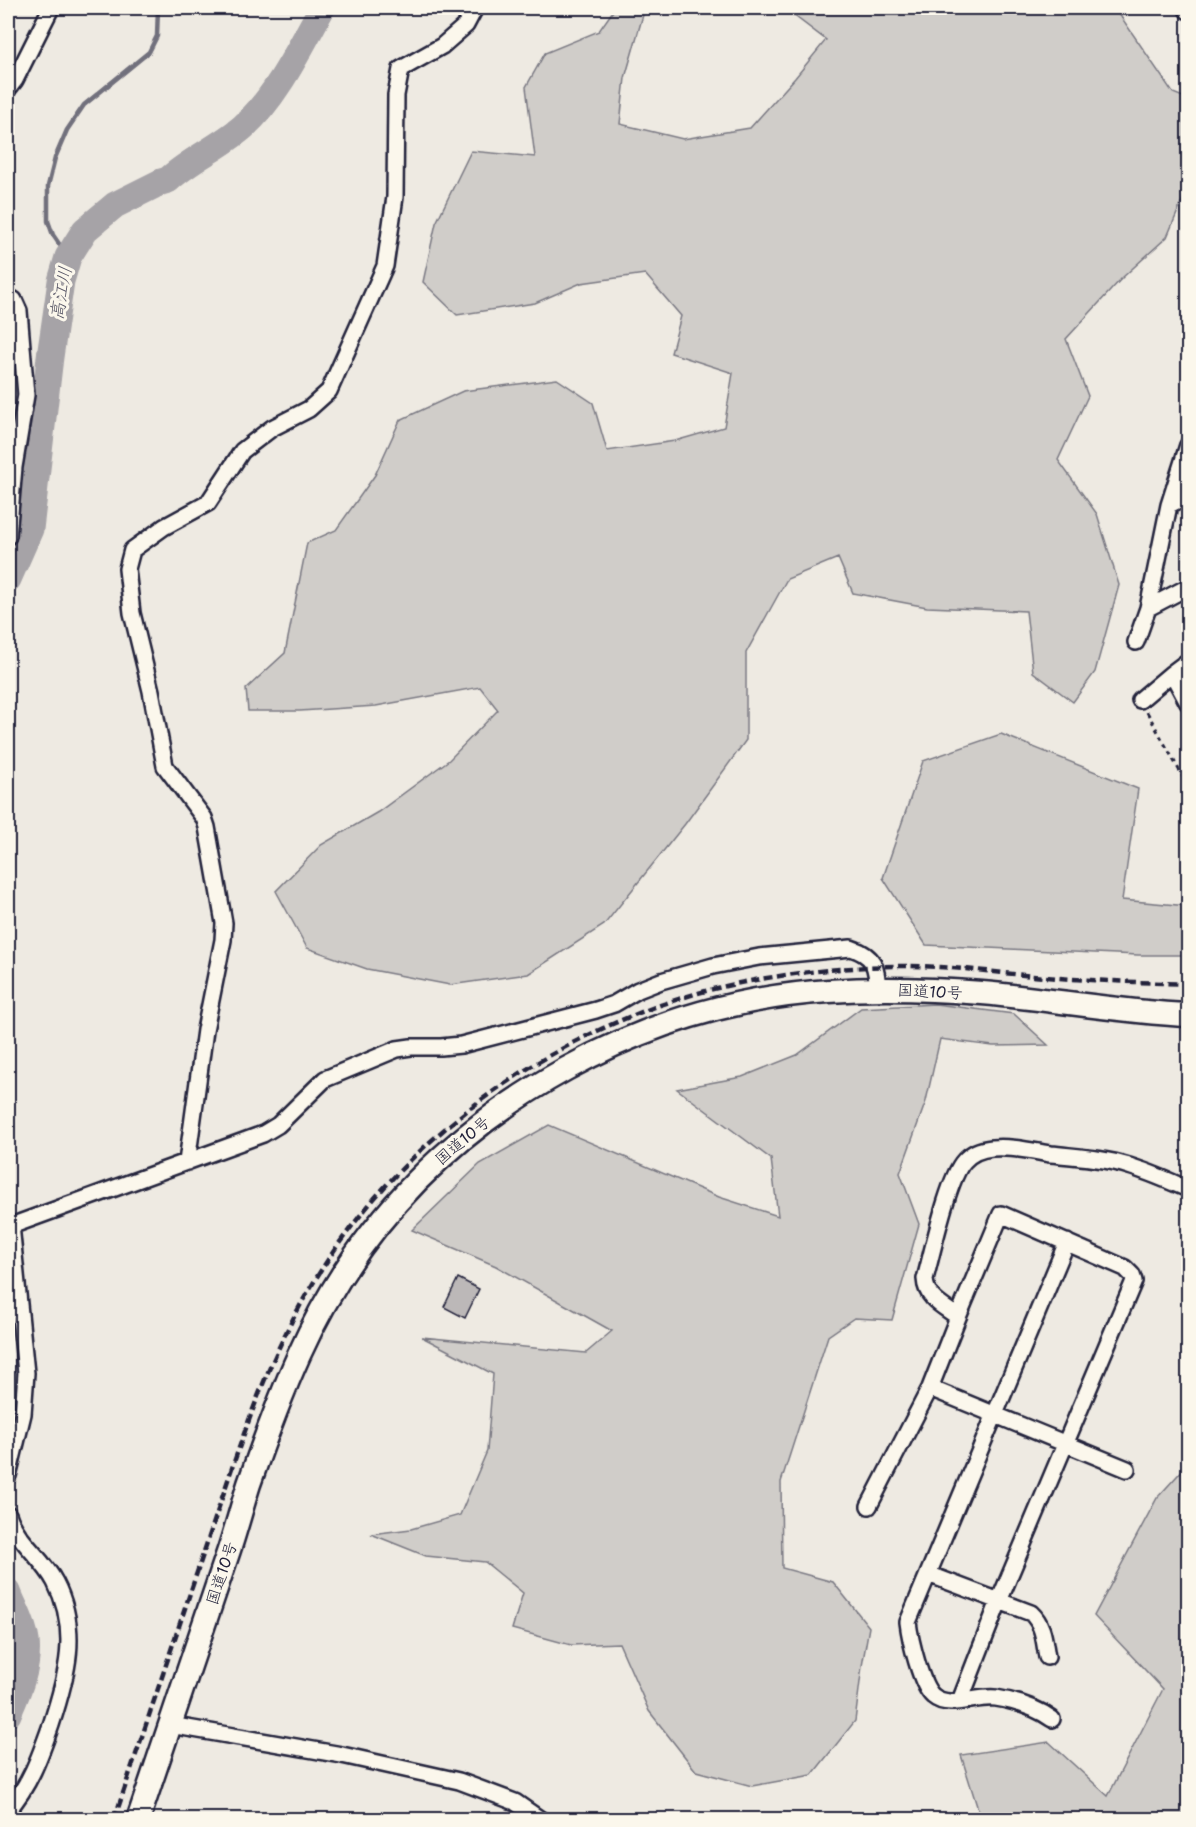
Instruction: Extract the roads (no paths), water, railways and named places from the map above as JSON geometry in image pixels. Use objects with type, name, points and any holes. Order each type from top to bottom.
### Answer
[{"type":"highway","name":"国道10号","points":[[138,1820],[258,1458],[300,1353],[328,1297],[385,1217],[415,1182],[470,1131],[513,1100],[582,1060],[640,1034],[705,1011],[755,1000],[825,991],[878,989],[981,993],[1188,1015]]},
{"type":"street","points":[[8,89],[15,80],[51,8]]},
{"type":"street","points":[[187,1162],[200,1065],[223,940],[224,923],[204,818],[165,766],[149,681],[132,613],[127,569],[132,550],[164,527],[208,503],[242,451],[272,428],[309,409],[329,391],[385,266],[395,197],[396,95],[401,69],[442,46],[466,25],[475,8]]},
{"type":"street","points":[[8,297],[14,300],[19,311],[26,395],[8,536]]},
{"type":"street","points":[[1136,642],[1148,608],[1169,506],[1188,445]]},
{"type":"street","points":[[1169,506],[1188,495]]},
{"type":"street","points":[[1148,608],[1188,587]]},
{"type":"street","points":[[1140,700],[1188,661]]},
{"type":"street","points":[[1172,673],[1188,703]]},
{"type":"street","points":[[8,1476],[23,1414],[26,1373],[9,1226],[271,1130],[326,1079],[390,1052],[411,1047],[461,1045],[596,1010],[614,1004],[638,990],[661,981],[713,966],[759,957],[851,948],[863,953],[874,962],[878,989]]},
{"type":"street","points":[[958,1317],[928,1294],[925,1279],[958,1169],[969,1156],[985,1149],[1004,1148],[1102,1160],[1138,1169],[1188,1189]]},
{"type":"street","points":[[869,1506],[930,1388],[1001,1214],[1125,1268],[1132,1275],[1134,1281],[999,1601],[960,1701]]},
{"type":"street","points":[[1052,1719],[1043,1712],[995,1698],[945,1702],[933,1697],[924,1685],[909,1634],[908,1622],[1067,1242]]},
{"type":"street","points":[[930,1388],[1127,1469]]},
{"type":"street","points":[[8,1514],[17,1535],[54,1580],[63,1599],[68,1621],[69,1647],[68,1666],[62,1692],[34,1771],[18,1799],[8,1810]]},
{"type":"street","points":[[928,1574],[1031,1613],[1041,1626],[1047,1657]]},
{"type":"street","points":[[170,1725],[342,1755],[459,1781],[515,1802],[541,1820]]},
{"type":"waterway","points":[[68,257],[53,235],[48,221],[48,186],[55,158],[67,130],[84,105],[149,52],[157,36],[158,8]]},
{"type":"waterway","name":"高江川","points":[[8,579],[30,529],[50,357],[61,281],[68,257],[85,230],[115,205],[168,180],[243,127],[277,87],[322,8]]},
{"type":"waterway","name":"高江川","points":[[8,1592],[26,1641],[26,1660],[22,1679],[8,1714]]},
{"type":"railway","points":[[114,1820],[241,1442],[281,1343],[320,1272],[355,1222],[396,1175],[441,1132],[490,1094],[542,1060],[597,1031],[654,1007],[735,984],[851,968],[916,966],[1063,978],[1188,984]]}]
